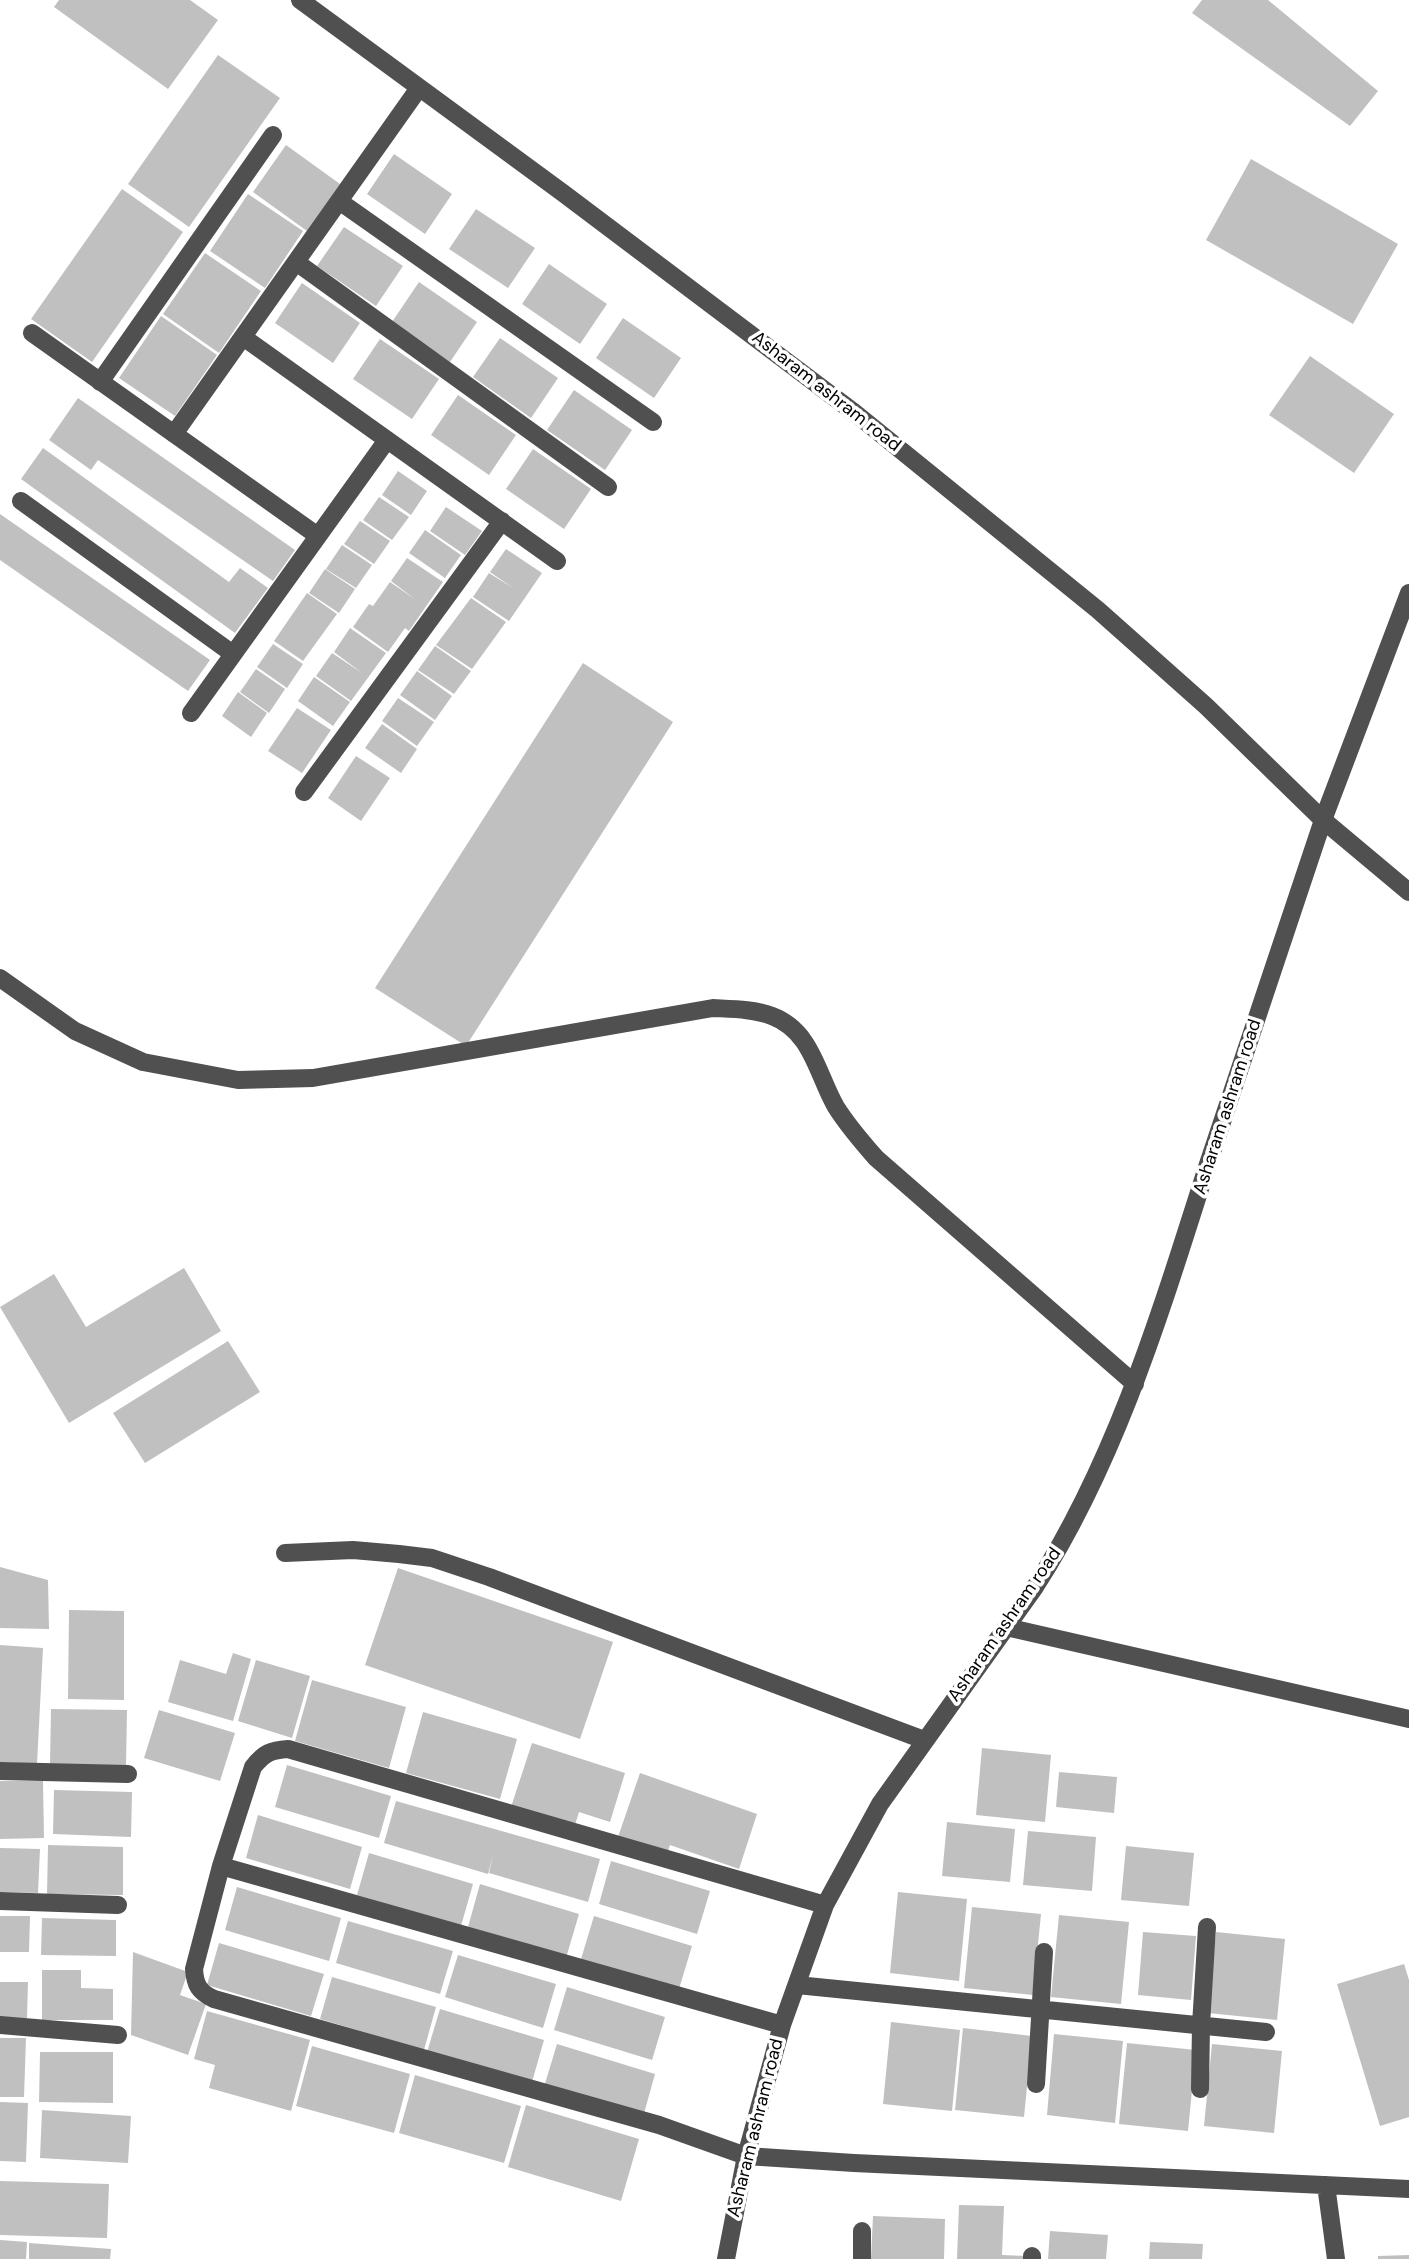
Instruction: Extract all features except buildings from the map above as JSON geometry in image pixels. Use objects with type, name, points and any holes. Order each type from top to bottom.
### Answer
[{"type":"street","name":"Asharam ashram road","points":[[300,0],[750,332],[865,421],[1098,610],[1206,706],[1323,820]]},
{"type":"street","points":[[174,434],[419,88]]},
{"type":"street","points":[[100,382],[273,135]]},
{"type":"street","points":[[339,201],[653,422]]},
{"type":"street","points":[[296,262],[608,487]]},
{"type":"street","points":[[32,333],[318,537]]},
{"type":"street","points":[[243,337],[557,561]]},
{"type":"street","points":[[191,713],[387,440]]},
{"type":"street","points":[[21,501],[233,654]]},
{"type":"street","points":[[304,792],[502,521]]},
{"type":"street","name":"Asharam ashram road","points":[[726,2259],[746,2156],[782,2025],[825,1905],[880,1804],[1035,1587],[1062,1543],[1135,1384],[1176,1271],[1207,1168],[1323,820],[1409,593]]},
{"type":"street","points":[[1323,820],[1409,892]]},
{"type":"street","points":[[0,978],[75,1031],[144,1062],[238,1080],[313,1078],[713,1008],[748,1011],[773,1017],[794,1030],[811,1050],[835,1105],[854,1134],[876,1158],[1135,1384]]},
{"type":"street","points":[[285,1553],[353,1550],[432,1558],[924,1740]]},
{"type":"street","points":[[1006,1627],[1409,1719]]},
{"type":"street","points":[[825,1905],[288,1749],[271,1750],[253,1767],[221,1866],[194,1969],[195,1984],[204,1994],[659,2125],[746,2156],[1409,2189]]},
{"type":"street","points":[[0,1771],[128,1774]]},
{"type":"street","points":[[221,1866],[782,2025]]},
{"type":"street","points":[[0,1901],[118,1905]]},
{"type":"street","points":[[1200,2089],[1207,1927]]},
{"type":"street","points":[[1036,2084],[1044,1952]]},
{"type":"street","points":[[797,1985],[1266,2032]]},
{"type":"street","points":[[0,2025],[118,2035]]},
{"type":"street","points":[[1326,2185],[1336,2259]]},
{"type":"street","points":[[862,2231],[862,2259]]}]
